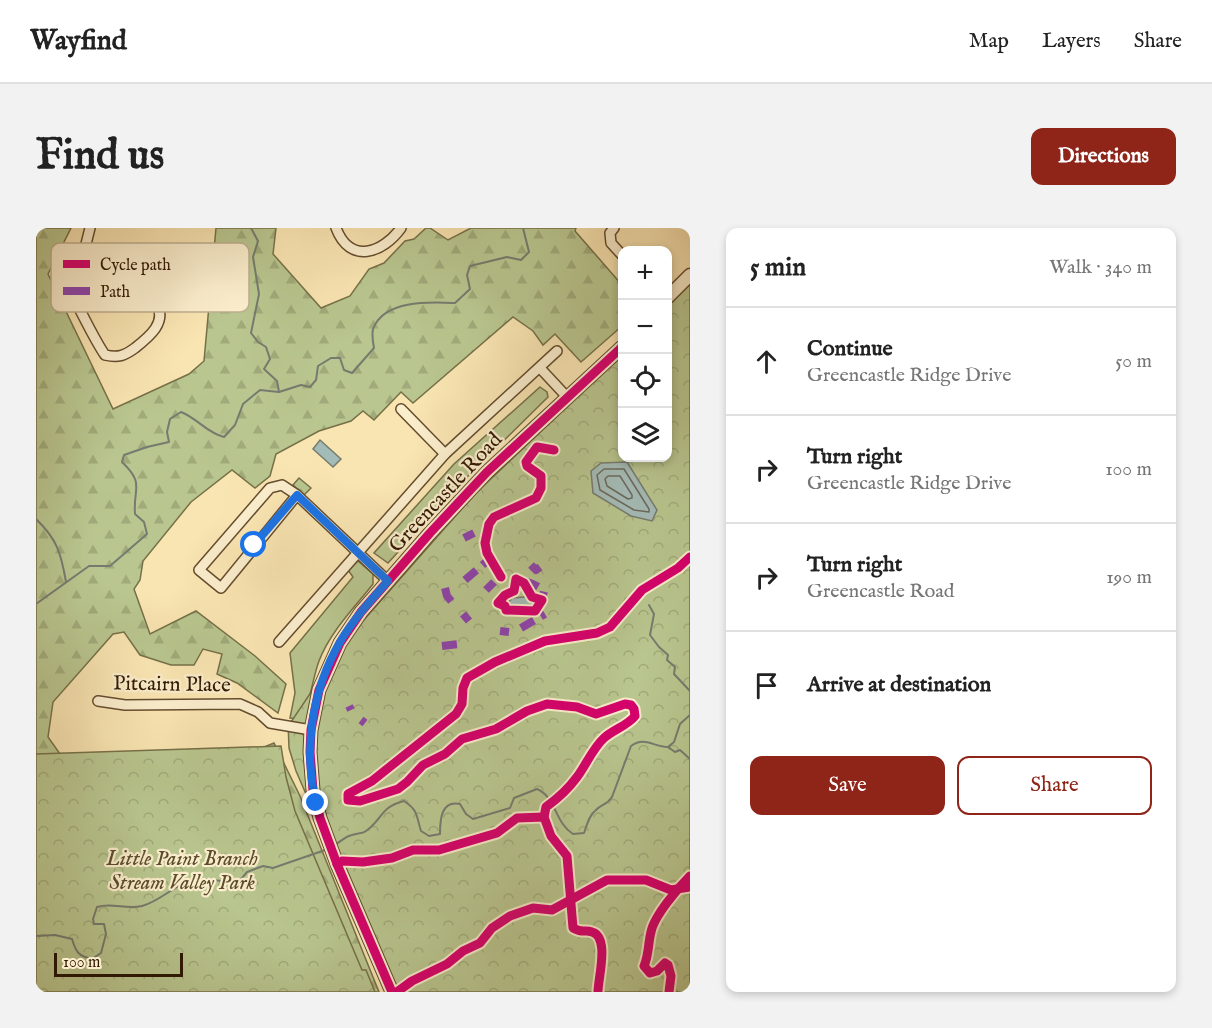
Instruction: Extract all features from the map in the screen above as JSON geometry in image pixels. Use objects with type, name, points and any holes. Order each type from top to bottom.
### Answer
[{"type":"street","points":[[86,243],[90,228]]},
{"type":"street","points":[[336,228],[344,242],[361,252],[381,248],[399,232],[387,228]]},
{"type":"street","points":[[614,228],[610,233],[611,243],[618,251]]},
{"type":"street","points":[[672,293],[690,275]]},
{"type":"street","points":[[83,312],[92,336],[105,355],[118,358],[145,340],[157,327],[159,312]]},
{"type":"street","points":[[279,642],[445,454],[557,351]]},
{"type":"street","name":"Greencastle Road","points":[[392,992],[333,854],[313,790],[310,766],[311,730],[319,690],[339,643],[361,612],[388,581],[487,472],[618,351]]},
{"type":"street","points":[[540,368],[567,397]]},
{"type":"street","points":[[401,409],[445,454]]},
{"type":"street","points":[[297,495],[221,588],[199,570],[270,488],[282,485],[297,495],[388,581]]},
{"type":"street","name":"Pitcairn Place","points":[[98,701],[125,705],[240,704],[258,712],[270,723],[311,730]]},
{"type":"green space","points":[[36,228],[71,228],[64,243],[51,243],[51,268],[48,274],[51,280],[51,312],[66,312],[113,409],[189,374],[204,361],[208,312],[249,312],[249,243],[215,243],[216,228],[276,228],[273,254],[321,308],[350,296],[369,269],[384,263],[405,241],[414,239],[426,228],[430,228],[448,240],[471,228],[576,228],[575,231],[618,280],[618,330],[581,362],[555,334],[543,345],[533,331],[513,317],[413,403],[401,392],[374,420],[363,411],[351,421],[319,431],[276,454],[270,476],[255,488],[232,470],[191,502],[143,561],[140,580],[134,589],[150,634],[196,611],[255,656],[286,684],[278,713],[237,683],[217,674],[222,654],[203,649],[194,665],[171,665],[140,655],[124,632],[113,634],[53,702],[48,737],[82,785],[220,765],[274,743],[300,796],[379,992],[36,992]]},
{"type":"green space","points":[[690,282],[690,992],[392,992],[296,771],[289,748],[288,722],[291,722],[347,639],[474,495],[618,358],[618,462],[672,462],[672,300]]},
{"type":"green space","points":[[540,387],[547,392],[548,397],[462,482],[388,563],[374,553],[454,464]]},
{"type":"green space","points":[[299,478],[311,488],[304,495],[293,485]]},
{"type":"green space","points":[[358,561],[373,574],[373,584],[329,640],[317,668],[301,719],[290,718],[295,693],[290,653],[353,577],[348,570]]},
{"type":"green space","name":"Little Paint Branch Stream Valley Park","points":[[281,746],[295,811],[362,970],[366,970],[375,992],[36,992],[36,754]]},
{"type":"water","points":[[320,440],[341,459],[333,467],[313,449]]},
{"type":"water","points":[[627,462],[657,510],[652,521],[631,516],[593,493],[591,471],[601,463]]},
{"type":"water","points":[[512,598],[535,599],[537,605],[531,609],[522,609],[508,603]]},
{"type":"waterway","points":[[251,228],[258,241],[253,257],[259,294],[251,333],[258,342],[266,347],[270,359],[264,369],[277,381],[279,392]]},
{"type":"waterway","points":[[36,604],[89,566],[110,566],[147,534],[144,522],[135,514],[136,481],[122,462],[124,455],[169,442],[167,432],[170,419],[181,412],[224,437],[235,425],[243,404],[260,390],[279,392],[301,385],[310,387],[316,380],[318,366],[331,358],[340,358],[344,370],[352,373],[374,348],[373,329],[387,312],[409,304],[455,303],[470,289],[467,275],[470,266],[507,257],[521,260],[529,252],[523,228]]},
{"type":"waterway","points":[[36,519],[49,533],[57,547],[66,582]]},
{"type":"waterway","points":[[649,605],[654,614],[650,635],[668,655],[667,660],[675,667],[674,674],[690,691]]},
{"type":"waterway","points":[[335,845],[348,836],[363,833],[386,810],[404,801],[415,811],[421,831],[429,836],[440,834],[441,817],[449,805],[460,804],[466,814],[473,819],[510,808],[514,798],[537,789],[548,798],[567,829],[573,834],[584,833],[588,820],[612,797],[631,746],[645,742],[668,747],[674,742],[680,724],[690,715]]},
{"type":"waterway","points":[[668,747],[675,752],[680,750],[690,759]]},
{"type":"waterway","points":[[36,936],[55,935],[72,939],[78,953],[92,959],[101,953],[106,934],[104,924],[94,924],[93,919],[97,907],[142,906],[196,879],[211,879],[237,884],[247,872],[263,866],[273,868],[328,849]]},
{"type":"marked path","points":[[464,538],[474,533]]},
{"type":"marked path","points":[[465,580],[486,562]]},
{"type":"marked path","points":[[531,565],[536,570],[540,567]]},
{"type":"marked path","points":[[486,590],[494,582]]},
{"type":"marked path","points":[[524,582],[544,591],[542,600]]},
{"type":"marked path","points":[[445,588],[452,602]]},
{"type":"marked path","points":[[463,614],[469,621]]},
{"type":"marked path","points":[[521,628],[545,614]]},
{"type":"marked path","points":[[500,631],[509,632]]},
{"type":"marked path","points":[[442,646],[460,644]]},
{"type":"marked path","points":[[349,706],[351,710]]},
{"type":"marked path","points":[[361,720],[365,723]]},
{"type":"cycle path","points":[[392,992],[337,864],[320,818],[313,790],[311,730],[319,690],[340,643],[361,612],[430,533],[487,472],[618,351]]},
{"type":"cycle path","points":[[501,577],[487,553],[485,543],[489,524],[494,517],[536,498],[541,488],[541,476],[527,466],[526,462],[537,447],[554,450]]},
{"type":"cycle path","points":[[544,817],[546,807],[574,781],[600,742],[635,716],[631,705],[625,704],[596,714],[577,707],[547,704],[527,711],[496,729],[462,739],[445,754],[423,765],[398,789],[360,801],[348,800],[348,794],[372,781],[456,714],[462,704],[463,688],[467,678],[495,662],[545,641],[597,633],[610,627],[642,590],[678,568],[690,557]]},
{"type":"cycle path","points":[[516,579],[524,583],[532,597],[542,600],[535,611],[506,610],[505,606],[498,603],[505,595],[514,591],[516,579]]},
{"type":"cycle path","points":[[337,864],[342,861],[363,862],[392,858],[413,850],[439,850],[497,833],[517,818],[544,817],[551,836],[567,856],[573,928],[592,932],[601,942],[602,959],[598,992]]},
{"type":"cycle path","points":[[669,992],[671,976],[668,965],[665,963],[657,971],[650,973],[644,966],[653,925],[661,910],[690,876]]},
{"type":"cycle path","points":[[397,992],[412,981],[447,964],[463,951],[480,943],[492,928],[510,916],[533,908],[552,910],[607,880],[646,880],[671,890],[690,887]]},
{"type":"route","points":[[254,545],[297,495],[388,581],[361,612],[339,643],[319,690],[311,730],[310,752],[316,803]]}]
